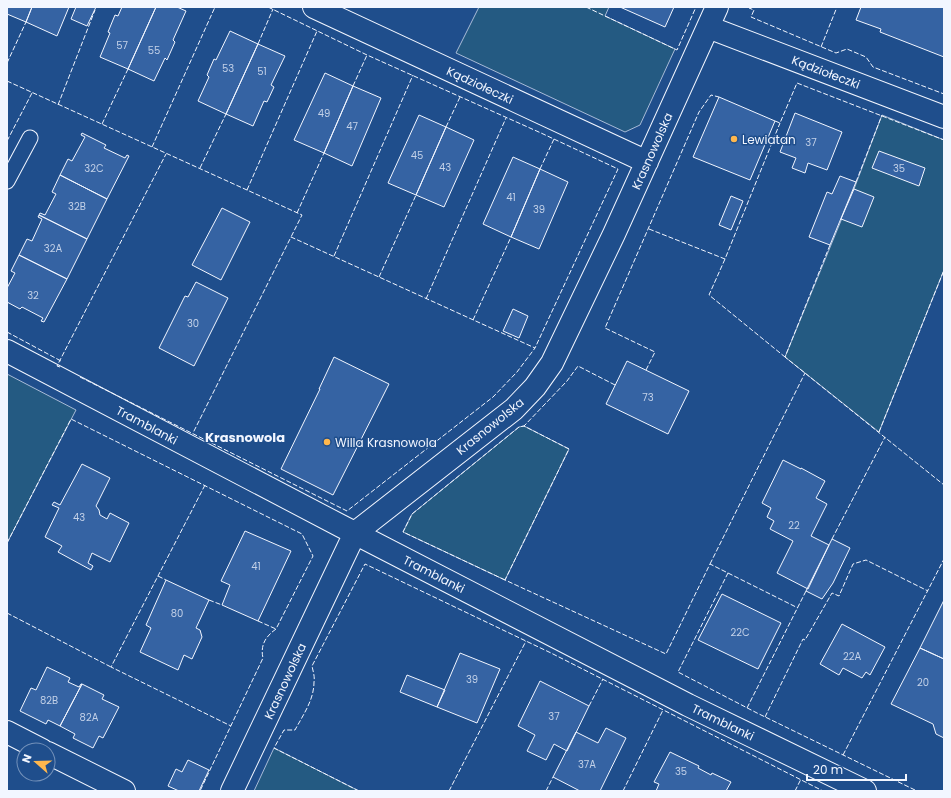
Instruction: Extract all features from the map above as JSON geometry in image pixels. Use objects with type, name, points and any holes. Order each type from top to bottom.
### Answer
[{"type":"street","name":"Kądziołeczki","points":[[314,7],[647,162]]},
{"type":"street","name":"Kądziołeczki","points":[[713,17],[944,117]]},
{"type":"street","name":"Krasnowolska","points":[[232,791],[355,533],[514,409],[535,387],[552,363],[647,162],[713,17]]},
{"type":"street","name":"Tramblanki","points":[[7,351],[688,705],[865,791]]},
{"type":"street","points":[[7,732],[26,742]]},
{"type":"street","points":[[56,757],[124,791]]},
{"type":"lane","points":[[7,181],[30,138]]},
{"type":"shaded area","points":[[479,7],[609,7],[605,16],[675,49],[640,125],[625,132],[456,53]]},
{"type":"shaded area","points":[[882,115],[944,140],[944,270],[879,432],[785,357],[854,189]]},
{"type":"shaded area","points":[[7,374],[76,410],[7,543]]},
{"type":"shaded area","points":[[524,426],[569,449],[505,580],[403,532],[412,514],[519,427]]},
{"type":"shaded area","points":[[274,748],[359,791],[254,791]]},
{"type":"building","points":[[7,7],[32,7],[26,22],[7,14]]},
{"type":"building","points":[[32,7],[69,7],[57,36],[26,22]]},
{"type":"building","points":[[76,7],[96,7],[87,26],[71,19]]},
{"type":"building","points":[[122,7],[156,7],[128,69],[100,57],[110,33],[108,32],[115,15],[118,16]]},
{"type":"building","points":[[156,7],[177,7],[186,11],[173,40],[175,42],[167,60],[165,58],[154,81],[128,69]]},
{"type":"building","points":[[620,7],[674,7],[665,27]]},
{"type":"building","points":[[861,7],[944,7],[944,57],[880,32],[881,29],[856,20]]},
{"type":"building","points":[[230,31],[258,44],[226,114],[198,101],[209,77],[207,75],[214,59],[216,60]]},
{"type":"building","points":[[258,44],[285,56],[271,85],[274,87],[267,102],[264,101],[253,126],[226,114]]},
{"type":"building","points":[[325,73],[353,86],[324,153],[294,140]]},
{"type":"building","points":[[353,86],[381,98],[352,166],[324,153]]},
{"type":"building","name":"Lewiatan","points":[[719,97],[775,121],[750,180],[693,157]]},
{"type":"building","points":[[795,113],[842,132],[827,170],[808,163],[805,173],[792,168],[796,158],[780,152]]},
{"type":"building","points":[[419,115],[446,127],[416,195],[388,183]]},
{"type":"building","points":[[446,127],[474,140],[444,207],[416,195]]},
{"type":"building","points":[[82,133],[106,145],[104,148],[125,158],[127,155],[129,156],[107,199],[60,175],[68,159],[72,161],[85,137],[81,135]]},
{"type":"building","points":[[879,151],[925,168],[919,186],[872,168]]},
{"type":"building","points":[[513,157],[540,169],[511,237],[483,224]]},
{"type":"building","points":[[540,169],[568,182],[539,249],[511,237]]},
{"type":"building","points":[[60,175],[107,199],[87,239],[39,215],[40,213],[45,215],[56,194],[52,192]]},
{"type":"building","points":[[840,176],[856,182],[830,245],[809,237],[827,192],[832,194]]},
{"type":"building","points":[[854,189],[874,197],[862,227],[841,219]]},
{"type":"building","points":[[731,196],[743,201],[731,230],[719,225]]},
{"type":"building","points":[[222,208],[250,222],[221,280],[192,265]]},
{"type":"building","points":[[39,215],[87,239],[67,279],[19,255],[27,239],[32,241],[42,219],[38,217]]},
{"type":"building","points":[[19,255],[67,279],[44,322],[41,321],[43,318],[22,307],[20,309],[7,302],[7,288],[15,273],[11,271]]},
{"type":"building","points":[[196,282],[228,298],[194,366],[159,348],[185,296],[188,297]]},
{"type":"building","points":[[513,309],[528,316],[519,338],[503,331]]},
{"type":"building","name":"Willa Krasnowola","points":[[334,357],[389,384],[333,495],[281,469]]},
{"type":"building","points":[[627,361],[689,391],[668,434],[606,404]]},
{"type":"building","points":[[783,460],[825,481],[816,498],[827,504],[811,536],[829,545],[808,589],[777,573],[793,541],[770,529],[774,521],[767,517],[771,508],[762,503]]},
{"type":"building","points":[[82,464],[110,478],[96,506],[100,515],[107,519],[110,513],[129,523],[110,562],[92,553],[88,563],[93,566],[91,570],[58,552],[62,546],[45,537],[59,508],[52,505],[54,502],[60,505]]},
{"type":"building","points":[[245,531],[291,551],[258,621],[222,605],[230,585],[221,581]]},
{"type":"building","points":[[832,539],[850,548],[833,583],[822,599],[806,591]]},
{"type":"building","points":[[166,580],[209,600],[196,628],[200,630],[202,637],[192,659],[184,655],[178,670],[140,652],[151,628],[146,625]]},
{"type":"building","points":[[722,594],[781,623],[758,669],[698,640]]},
{"type":"building","points":[[944,600],[944,659],[920,648]]},
{"type":"building","points":[[842,624],[885,647],[870,675],[866,672],[862,678],[843,668],[839,675],[820,664]]},
{"type":"building","points":[[920,648],[944,659],[944,738],[936,734],[933,724],[891,704]]},
{"type":"building","points":[[460,653],[500,669],[477,723],[437,707]]},
{"type":"building","points":[[47,667],[70,678],[68,682],[79,687],[82,684],[60,726],[48,720],[46,724],[20,711],[31,688],[36,690]]},
{"type":"building","points":[[407,675],[445,690],[437,707],[400,692]]},
{"type":"building","points":[[540,681],[589,706],[567,751],[554,744],[546,760],[527,751],[535,735],[518,726]]},
{"type":"building","points":[[82,684],[104,695],[102,699],[119,707],[103,738],[99,736],[93,748],[73,738],[75,734],[60,726]]},
{"type":"building","points":[[606,728],[626,738],[600,791],[580,791],[553,777],[576,732],[598,743]]},
{"type":"building","points":[[670,752],[699,766],[698,768],[711,775],[712,773],[731,782],[726,791],[656,791],[659,784],[654,782]]},
{"type":"building","points":[[188,760],[209,770],[199,791],[179,791],[168,786],[176,769],[182,772]]},
{"type":"fence","points":[[152,147],[215,7]]},
{"type":"fence","points":[[268,7],[367,55],[618,169],[535,348]]},
{"type":"fence","points":[[586,7],[677,50],[696,7]]},
{"type":"fence","points":[[750,7],[749,8],[754,10],[751,17],[836,53],[847,49],[866,57],[873,67],[944,94]]},
{"type":"fence","points":[[821,47],[837,7]]},
{"type":"fence","points":[[258,44],[273,9]]},
{"type":"fence","points":[[58,105],[95,10]]},
{"type":"fence","points":[[7,63],[26,22]]},
{"type":"fence","points":[[247,190],[317,31]]},
{"type":"fence","points":[[353,86],[367,55]]},
{"type":"fence","points":[[102,124],[128,69]]},
{"type":"fence","points":[[334,256],[413,75]]},
{"type":"fence","points":[[7,81],[302,215],[291,237]]},
{"type":"fence","points":[[775,121],[780,123],[797,83],[944,140]]},
{"type":"fence","points":[[7,141],[32,93]]},
{"type":"fence","points":[[646,370],[655,352],[605,328],[699,112],[711,95],[719,97]]},
{"type":"fence","points":[[446,127],[460,97]]},
{"type":"fence","points":[[200,168],[226,114]]},
{"type":"fence","points":[[856,182],[882,115]]},
{"type":"fence","points":[[426,299],[506,118]]},
{"type":"fence","points":[[649,229],[725,259],[780,123]]},
{"type":"fence","points":[[540,169],[554,139]]},
{"type":"fence","points":[[297,213],[324,153]]},
{"type":"fence","points":[[60,367],[57,366],[166,154]]},
{"type":"fence","points":[[379,277],[416,195]]},
{"type":"fence","points":[[80,377],[347,511],[493,397],[517,372],[535,348],[291,237],[193,433]]},
{"type":"fence","points":[[473,320],[511,237]]},
{"type":"fence","points":[[830,245],[785,357],[944,485]]},
{"type":"fence","points":[[725,259],[709,295],[785,357]]},
{"type":"fence","points":[[879,432],[944,270]]},
{"type":"fence","points":[[7,332],[61,361]]},
{"type":"fence","points":[[615,385],[578,366],[567,381],[524,426],[569,449],[505,580],[666,654],[710,564],[728,573],[678,672],[757,713],[917,791]]},
{"type":"fence","points":[[710,564],[805,373]]},
{"type":"fence","points":[[7,543],[71,419],[302,534],[313,556],[276,629],[269,635],[263,645],[263,658],[200,791]]},
{"type":"fence","points":[[505,580],[403,532],[412,514],[519,427],[524,426]]},
{"type":"fence","points":[[832,539],[885,437]]},
{"type":"fence","points":[[205,485],[111,667],[231,726]]},
{"type":"fence","points":[[843,755],[944,559]]},
{"type":"fence","points":[[765,717],[803,639],[805,640],[832,593],[839,596],[853,564],[866,560],[928,591]]},
{"type":"fence","points":[[359,791],[274,748],[284,730],[295,730],[308,707],[314,689],[312,666],[365,564],[551,653],[823,791]]},
{"type":"fence","points":[[728,573],[798,608]]},
{"type":"fence","points":[[158,576],[166,580]]},
{"type":"fence","points":[[747,708],[806,591]]},
{"type":"fence","points":[[209,600],[222,605]]},
{"type":"fence","points":[[7,613],[111,667]]},
{"type":"fence","points":[[258,621],[276,629]]},
{"type":"fence","points":[[449,791],[526,641]]},
{"type":"fence","points":[[589,706],[603,679]]},
{"type":"fence","points":[[623,791],[663,710]]},
{"type":"fence","points":[[546,791],[553,777]]},
{"type":"fence","points":[[795,791],[801,779]]},
{"type":"place","name":"Lewiatan","points":[[734,139]]},
{"type":"place","name":"Willa Krasnowola","points":[[327,442]]},
{"type":"district","name":"Krasnowola","points":[[245,437]]}]
